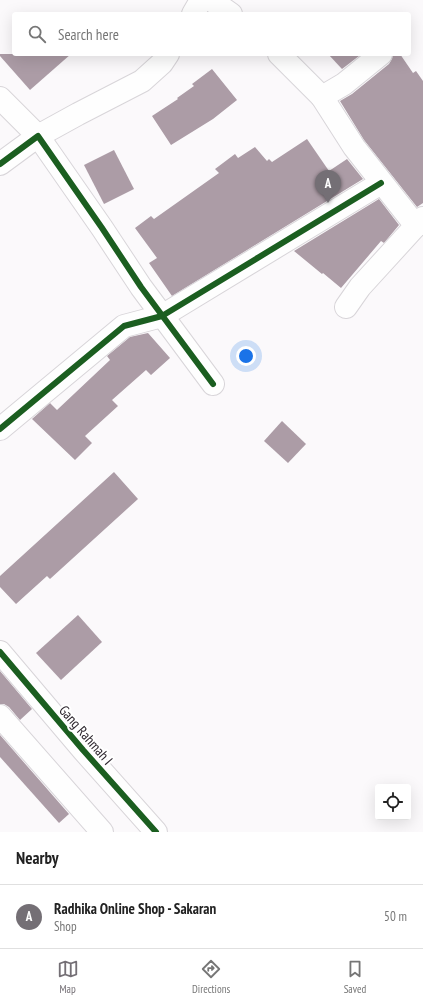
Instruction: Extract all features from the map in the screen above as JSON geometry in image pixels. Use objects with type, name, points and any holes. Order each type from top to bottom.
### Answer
[{"type":"street","points":[[194,12],[201,0]]},
{"type":"street","points":[[211,0],[228,12]]},
{"type":"street","points":[[0,164],[38,136],[142,81],[162,63],[167,56]]},
{"type":"street","points":[[281,56],[322,97],[354,147],[381,182],[420,222],[360,287],[346,307]]},
{"type":"street","points":[[322,97],[344,84],[379,56]]},
{"type":"street","points":[[0,98],[38,136],[162,316],[213,384]]},
{"type":"street","points":[[0,429],[124,326],[162,316],[381,182]]},
{"type":"street","name":"Gang Rahmah I","points":[[0,652],[83,750],[156,832]]},
{"type":"street","points":[[0,716],[102,832]]},
{"type":"building","points":[[0,54],[12,54],[12,56],[69,56],[30,90],[0,56]]},
{"type":"building","points":[[330,56],[359,56],[342,69]]},
{"type":"building","points":[[393,56],[401,56],[413,73],[416,71],[423,81],[423,203],[417,207],[364,140],[340,101],[352,94],[389,64]]},
{"type":"building","points":[[212,69],[237,100],[213,119],[171,145],[152,116],[178,99],[177,98],[194,86],[192,84]]},
{"type":"building","points":[[307,139],[329,171],[347,159],[363,179],[172,296],[149,263],[157,258],[135,228],[151,216],[154,219],[219,173],[215,169],[235,154],[238,158],[255,147],[267,161],[269,159],[272,162]]},
{"type":"building","points":[[114,150],[134,189],[104,204],[84,165]]},
{"type":"building","points":[[379,199],[399,225],[384,243],[381,241],[341,288],[294,251]]},
{"type":"building","points":[[148,333],[170,358],[151,375],[146,370],[112,400],[118,406],[85,436],[92,443],[75,460],[32,419],[50,403],[57,410],[110,360],[107,356],[130,337]]},
{"type":"building","points":[[282,421],[306,444],[288,463],[264,441]]},
{"type":"building","points":[[114,472],[138,499],[50,579],[47,576],[16,604],[0,587],[0,576]]},
{"type":"building","points":[[78,615],[102,642],[61,680],[36,653]]},
{"type":"building","points":[[0,671],[32,709],[20,720],[9,707],[4,704],[0,704]]},
{"type":"building","points":[[0,735],[69,814],[59,823],[0,757]]},
{"type":"cycle path","points":[[0,164],[38,136],[141,287],[213,384]]},
{"type":"cycle path","points":[[0,429],[124,326],[162,316],[381,183]]},
{"type":"cycle path","points":[[0,652],[83,750],[156,832]]},
{"type":"place","name":"Radhika Online Shop - Sakaran","points":[[328,203]]}]
